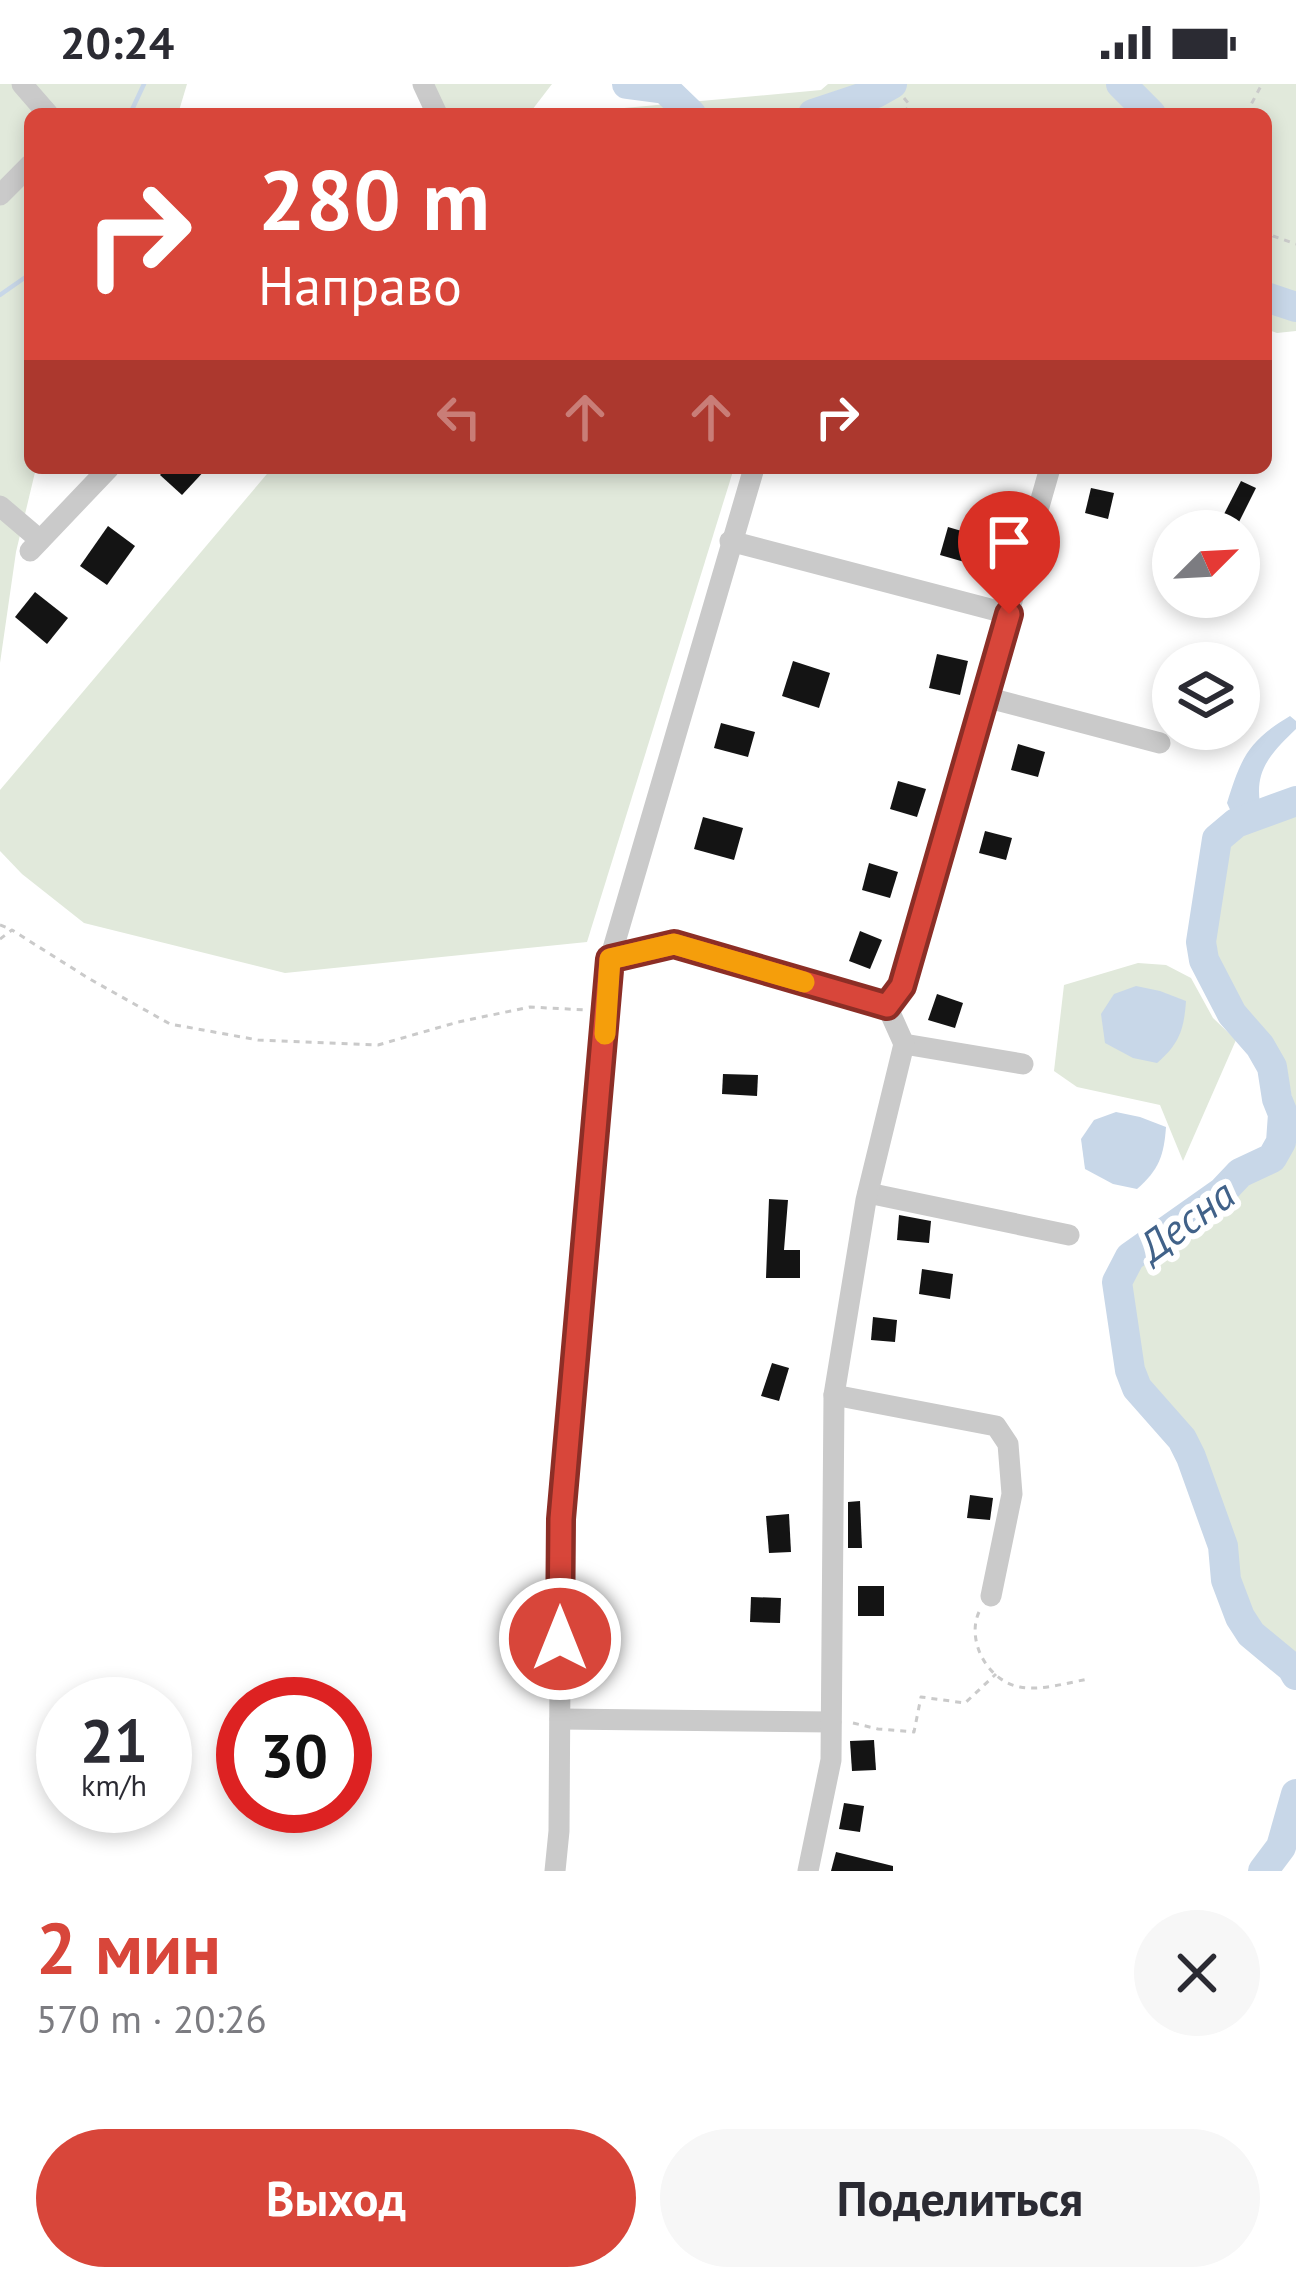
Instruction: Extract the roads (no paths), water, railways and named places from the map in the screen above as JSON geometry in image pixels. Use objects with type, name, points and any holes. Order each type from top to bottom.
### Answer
[{"type":"street","points":[[22,84],[43,108]]},
{"type":"street","points":[[0,195],[24,171]]},
{"type":"street","points":[[0,506],[35,546],[103,474]]},
{"type":"street","points":[[555,1871],[561,1519],[610,959],[752,474]]},
{"type":"street","points":[[887,1006],[902,986],[1048,474]]},
{"type":"street","points":[[730,541],[1009,614]]},
{"type":"street","points":[[985,697],[1152,741]]},
{"type":"street","points":[[610,959],[674,944],[887,1006],[904,1044],[868,1193],[834,1394],[831,1760],[808,1871]]},
{"type":"street","points":[[904,1044],[1023,1064]]},
{"type":"street","points":[[868,1193],[1069,1235]]},
{"type":"street","points":[[834,1394],[995,1426],[1008,1444],[1012,1494],[991,1596]]},
{"type":"street","points":[[560,1719],[831,1722]]},
{"type":"water","points":[[1290,716],[1296,721],[1296,729],[1270,757],[1261,776],[1262,813],[1236,823],[1227,803],[1242,762],[1250,750],[1260,750],[1264,734]]},
{"type":"water","points":[[1136,986],[1186,1001],[1179,1036],[1157,1063],[1133,1058],[1105,1043],[1101,1014],[1114,994]]},
{"type":"water","points":[[1116,1112],[1166,1127],[1159,1161],[1137,1189],[1113,1184],[1085,1169],[1081,1139],[1094,1120]]},
{"type":"waterway","points":[[133,108],[144,84]]},
{"type":"waterway","name":"Десна","points":[[627,84],[665,89],[685,108]]},
{"type":"waterway","name":"Десна","points":[[831,108],[892,84]]},
{"type":"waterway","name":"Десна","points":[[1121,84],[1145,108]]},
{"type":"waterway","points":[[0,295],[24,278]]},
{"type":"waterway","name":"Десна","points":[[1272,299],[1296,307]]},
{"type":"waterway","name":"Десна","points":[[1296,801],[1236,823],[1217,839],[1201,942],[1204,960],[1232,1014],[1272,1067],[1283,1114],[1281,1142],[1272,1158],[1240,1173],[1222,1192],[1130,1257],[1117,1282],[1130,1370],[1137,1388],[1182,1439],[1191,1457],[1223,1546],[1226,1580],[1240,1617],[1251,1634],[1296,1675]]},
{"type":"waterway","name":"Десна","points":[[1263,1871],[1281,1847],[1296,1794]]}]
